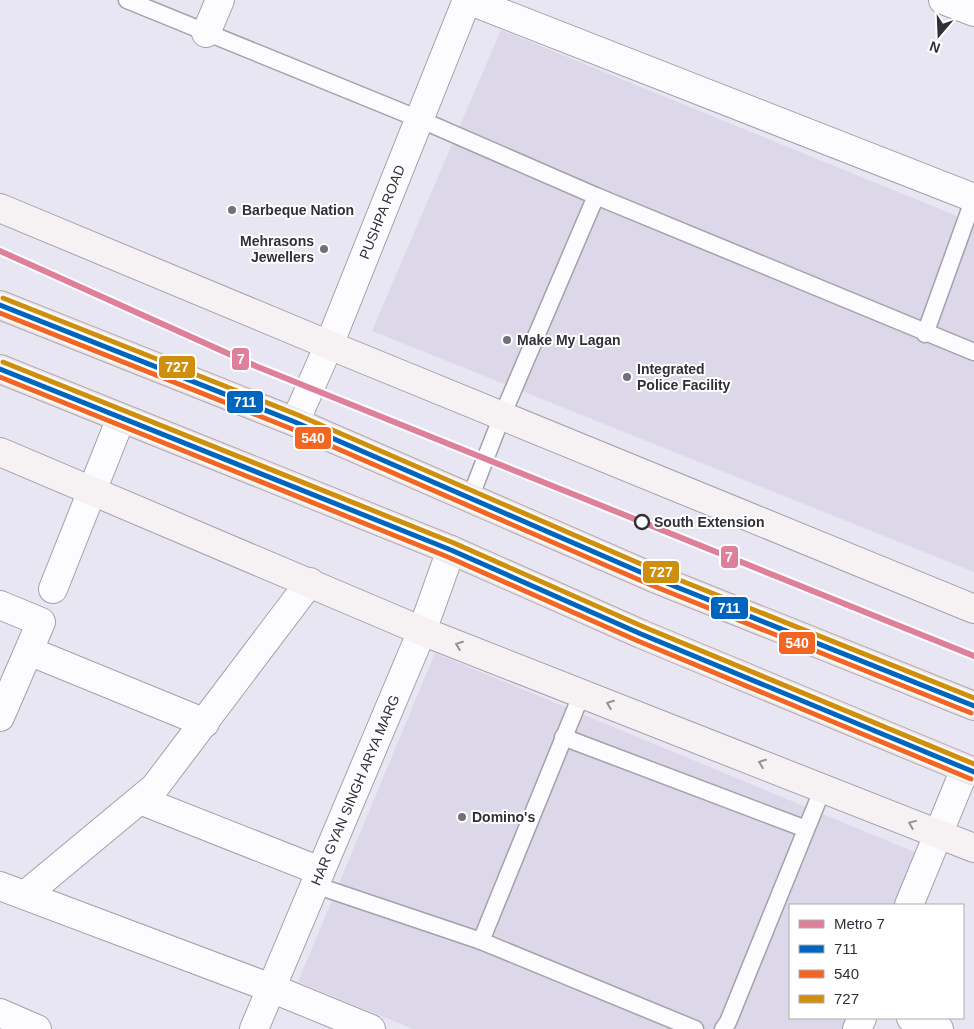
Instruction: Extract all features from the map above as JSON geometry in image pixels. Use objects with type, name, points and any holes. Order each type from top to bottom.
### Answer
[{"type":"main road","points":[[0,305],[295,422],[654,578],[974,706]]},
{"type":"main road","points":[[0,369],[451,550],[641,634],[970,770]]},
{"type":"street","points":[[206,33],[220,0]]},
{"type":"street","points":[[468,0],[974,198]]},
{"type":"street","name":"PUSHPA ROAD","points":[[295,422],[468,0]]},
{"type":"street","points":[[944,0],[974,12]]},
{"type":"street","points":[[0,208],[328,345],[974,610]]},
{"type":"street","points":[[53,589],[94,492],[121,418]]},
{"type":"street","points":[[0,452],[422,631],[974,848]]},
{"type":"street","name":"HAR GYAN SINGH ARYA MARG","points":[[254,1029],[422,631],[451,550]]},
{"type":"street","points":[[25,895],[155,788],[310,582]]},
{"type":"street","points":[[0,606],[41,622],[0,717]]},
{"type":"street","points":[[29,651],[205,723]]},
{"type":"street","points":[[910,904],[939,835],[970,770]]},
{"type":"street","points":[[140,800],[318,878]]},
{"type":"street","points":[[0,886],[271,988],[371,1029]]},
{"type":"street","points":[[0,1013],[37,1029]]},
{"type":"street","points":[[914,1019],[939,1029]]},
{"type":"lane","points":[[127,0],[419,119],[596,196],[925,334],[974,352]]},
{"type":"lane","points":[[470,498],[502,416],[596,196]]},
{"type":"lane","points":[[925,334],[974,198]]},
{"type":"lane","points":[[482,941],[582,693]]},
{"type":"lane","points":[[564,737],[806,828]]},
{"type":"lane","points":[[723,1029],[728,1022],[823,788]]},
{"type":"lane","points":[[318,878],[482,941],[694,1029]]},
{"type":"shaded area","points":[[501,30],[974,223],[974,572],[372,331]]},
{"type":"shaded area","points":[[435,653],[924,856],[903,904],[789,904],[789,1019],[854,1019],[849,1029],[413,1029],[298,982]]},
{"type":"metro line","name":"7","points":[[0,251],[258,367],[974,656]]},
{"type":"transit line","name":"727","points":[[3,298],[298,415],[657,571],[974,698]]},
{"type":"transit line","name":"711","points":[[0,305],[295,422],[654,578],[974,706]]},
{"type":"transit line","name":"540","points":[[0,313],[292,429],[651,585],[971,713]]},
{"type":"transit line","name":"727","points":[[3,362],[454,543],[644,627],[974,764]]},
{"type":"transit line","name":"711","points":[[0,369],[451,550],[641,634],[974,772]]},
{"type":"transit line","name":"540","points":[[0,377],[448,557],[638,641],[971,779]]},
{"type":"place","name":"Barbeque Nation","points":[[232,210]]},
{"type":"place","name":"Mehrasons Jewellers","points":[[324,249]]},
{"type":"place","name":"Make My Lagan","points":[[507,340]]},
{"type":"place","name":"Integrated Police Facility","points":[[627,377]]},
{"type":"place","name":"South Extension","points":[[642,522]]},
{"type":"place","name":"Domino's","points":[[462,817]]}]
